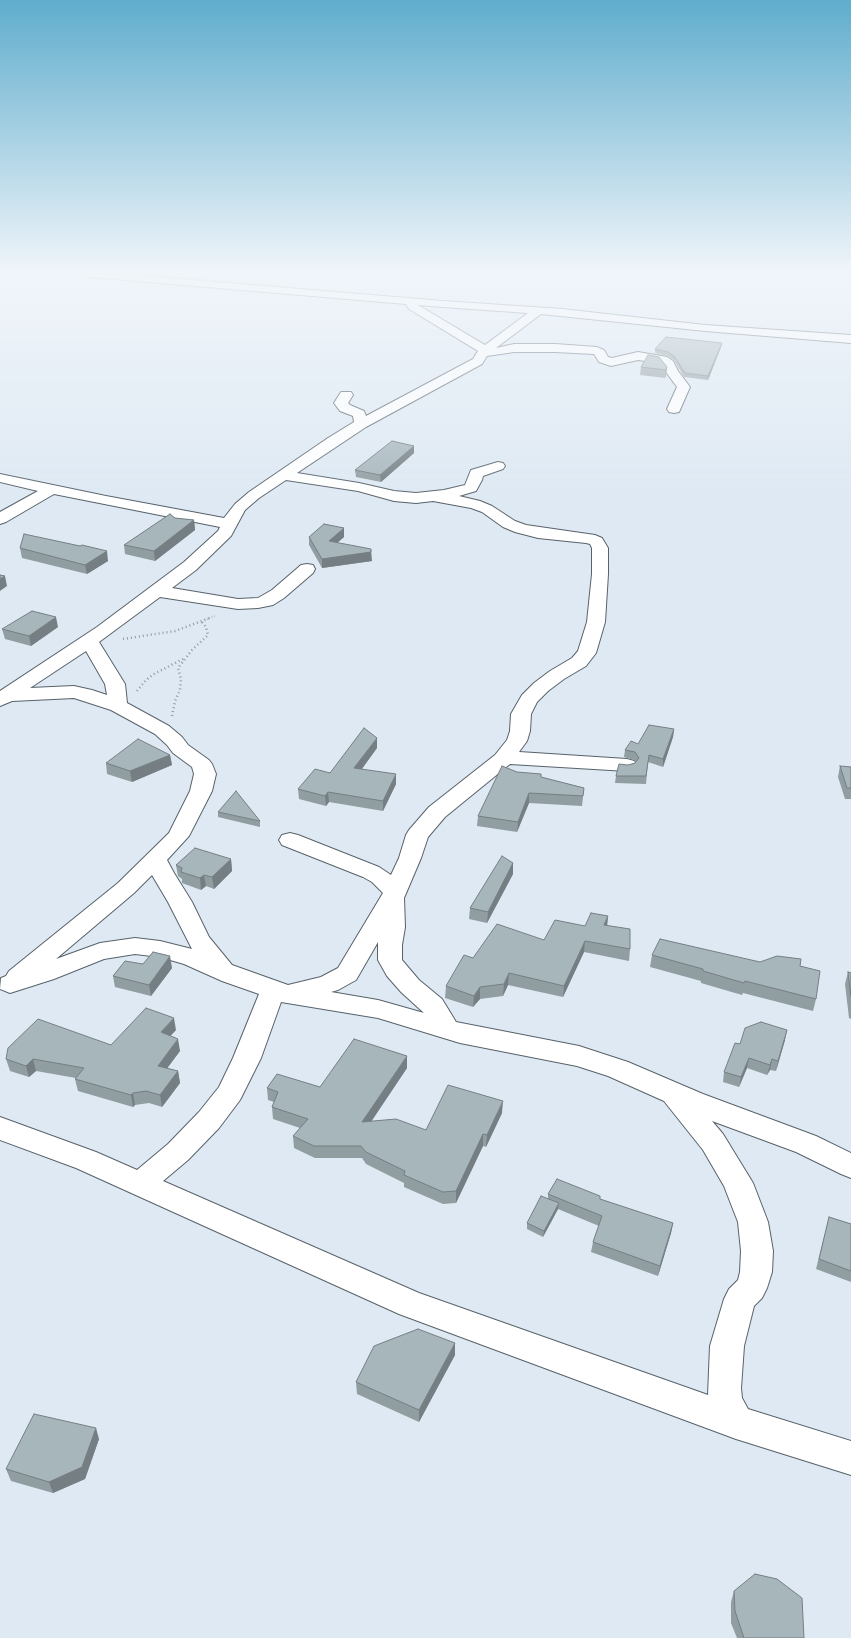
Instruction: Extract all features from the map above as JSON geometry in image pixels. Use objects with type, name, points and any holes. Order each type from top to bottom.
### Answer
[{"type":"street","points":[[2,698],[89,644],[190,566],[225,533],[232,518],[240,507],[284,475],[361,424],[398,403],[464,370],[478,361],[484,352],[496,350]]},
{"type":"street","points":[[589,350],[597,351],[600,353],[602,359],[611,362],[638,356],[663,360],[669,364],[672,372],[684,388],[674,408]]},
{"type":"street","points":[[346,395],[341,403],[345,408],[359,414],[361,424]]},
{"type":"street","points":[[284,475],[359,487],[394,496],[416,498],[463,491],[471,488],[475,480],[476,473],[498,466]]},
{"type":"street","points":[[0,478],[50,490],[230,524]]},
{"type":"street","points":[[0,519],[50,490]]},
{"type":"street","points":[[279,992],[329,984],[347,974],[393,894],[410,858],[417,835],[437,812],[504,758],[517,741],[520,731],[520,714],[529,698],[540,687],[579,662],[587,653],[596,622],[600,574],[600,548],[596,541],[589,538],[538,533],[521,529],[509,524],[487,509],[475,504],[432,496]]},
{"type":"street","points":[[157,591],[230,603],[248,604],[267,601],[278,594],[307,569]]},
{"type":"street","points":[[89,644],[95,649],[115,684],[118,705]]},
{"type":"street","points":[[2,698],[74,692],[118,705],[162,730],[175,741],[180,749],[202,764],[205,774],[201,791],[178,836],[126,888],[5,988]]},
{"type":"street","points":[[504,758],[628,765]]},
{"type":"street","points":[[290,840],[371,872],[383,880],[393,894],[393,927],[390,945],[390,960],[405,981],[432,1006],[447,1029]]},
{"type":"street","points":[[155,858],[162,873],[180,902],[199,941],[224,972]]},
{"type":"street","points":[[5,988],[100,951],[135,946],[160,949],[193,958],[224,972],[279,992],[378,1009],[460,1033],[579,1056],[618,1069],[693,1102],[806,1144],[851,1166]]},
{"type":"street","points":[[140,1184],[189,1141],[209,1120],[230,1093],[279,992]]},
{"type":"street","points":[[673,1093],[713,1142],[738,1183],[752,1222],[758,1251],[756,1272],[750,1288],[740,1299],[727,1346],[724,1388],[725,1399],[736,1422]]},
{"type":"street","points":[[0,1128],[86,1160],[336,1273],[410,1304],[736,1422],[851,1458]]},
{"type":"path","points":[[89,644],[175,631],[214,617],[230,603]]},
{"type":"path","points":[[170,737],[173,728],[172,721],[175,701],[180,690],[181,679],[178,668],[184,659],[208,635],[206,627],[202,622]]},
{"type":"path","points":[[118,705],[131,699],[142,684],[154,674],[184,659]]},
{"type":"building","points":[[661,350],[719,350],[708,376],[685,373],[674,356],[668,352]]},
{"type":"building","points":[[648,355],[659,357],[667,367],[666,370],[641,367]]},
{"type":"building","points":[[392,441],[414,446],[380,475],[355,470]]},
{"type":"building","points":[[170,514],[175,518],[194,520],[154,551],[124,545]]},
{"type":"building","points":[[324,524],[344,528],[329,541],[371,549],[371,552],[322,559],[309,537]]},
{"type":"building","points":[[24,534],[107,551],[85,565],[20,548]]},
{"type":"building","points":[[32,611],[56,617],[29,636],[2,629]]},
{"type":"building","points":[[649,725],[674,729],[663,759],[649,755],[646,776],[616,776],[619,764],[628,765],[635,763],[639,758],[635,752],[625,750],[631,741],[638,744]]},
{"type":"building","points":[[364,728],[377,738],[354,768],[396,774],[383,801],[328,792],[325,796],[298,789],[315,769],[330,773]]},
{"type":"building","points":[[138,739],[170,755],[130,771],[106,763]]},
{"type":"building","points":[[502,766],[517,772],[541,774],[541,777],[584,788],[583,796],[529,793],[518,822],[478,816]]},
{"type":"building","points":[[840,766],[851,767],[851,788],[847,788]]},
{"type":"building","points":[[236,791],[260,821],[218,812]]},
{"type":"building","points":[[195,848],[231,859],[212,877],[204,875],[200,878],[181,872],[182,868],[176,865]]},
{"type":"building","points":[[502,856],[513,863],[488,912],[470,908]]},
{"type":"building","points":[[591,913],[608,916],[604,925],[630,929],[630,949],[585,941],[564,986],[509,973],[504,984],[480,987],[474,996],[446,986],[464,955],[473,958],[497,924],[544,940],[555,920],[585,926]]},
{"type":"building","points":[[660,939],[760,962],[777,956],[801,959],[800,966],[820,971],[816,999],[745,981],[744,983],[703,971],[703,969],[652,955]]},
{"type":"building","points":[[153,952],[170,956],[149,985],[113,976],[125,961],[143,964]]},
{"type":"building","points":[[848,972],[851,973],[851,997]]},
{"type":"building","points":[[146,1008],[174,1018],[161,1032],[178,1039],[158,1066],[178,1071],[160,1095],[146,1091],[133,1093],[131,1095],[75,1079],[84,1068],[33,1059],[26,1066],[6,1059],[8,1048],[38,1019],[111,1045]]},
{"type":"building","points":[[761,1022],[787,1030],[778,1061],[772,1059],[770,1065],[749,1058],[741,1077],[724,1072],[735,1043],[740,1044],[745,1028]]},
{"type":"building","points":[[354,1039],[407,1056],[362,1122],[396,1119],[426,1130],[448,1085],[503,1101],[487,1135],[483,1134],[456,1191],[443,1192],[404,1175],[405,1171],[366,1152],[361,1146],[314,1146],[293,1136],[308,1119],[272,1107],[278,1092],[267,1088],[277,1074],[320,1087]]},
{"type":"building","points":[[557,1179],[600,1196],[600,1199],[673,1223],[660,1266],[593,1242],[602,1216],[548,1194]]},
{"type":"building","points":[[541,1196],[559,1203],[544,1231],[527,1223]]},
{"type":"building","points":[[829,1217],[851,1224],[851,1271],[819,1259]]},
{"type":"building","points":[[418,1329],[455,1343],[419,1410],[356,1382],[374,1346]]},
{"type":"building","points":[[34,1414],[96,1428],[82,1467],[49,1482],[6,1469]]},
{"type":"building","points":[[755,1574],[777,1579],[802,1598],[804,1638],[744,1638],[735,1611],[734,1591]]}]
